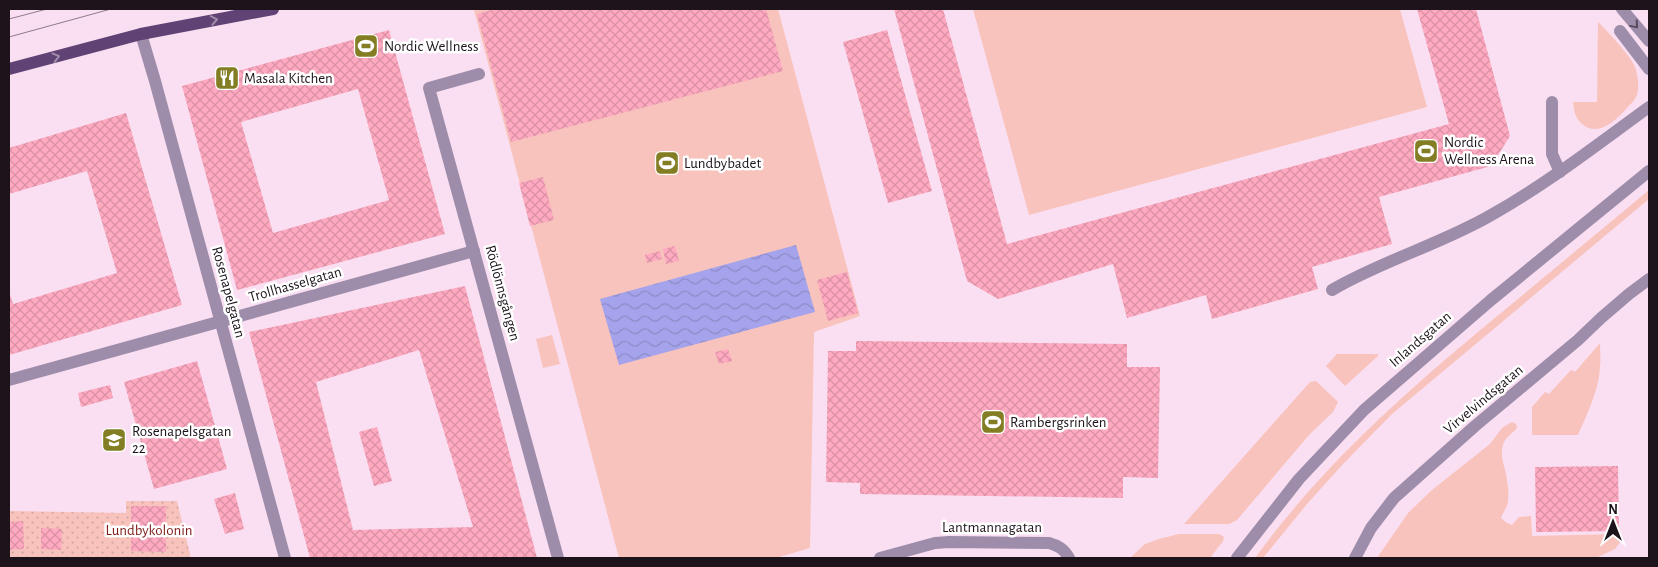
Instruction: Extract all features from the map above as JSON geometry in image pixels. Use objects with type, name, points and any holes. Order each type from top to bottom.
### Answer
[{"type":"main road","points":[[9,69],[141,34],[274,9]]},
{"type":"street","points":[[1622,9],[1649,41]]},
{"type":"street","points":[[1620,31],[1649,70]]},
{"type":"street","name":"Rosenapelgatan","points":[[141,34],[284,558]]},
{"type":"street","name":"Rödlönnsgången","points":[[479,74],[429,88],[558,558]]},
{"type":"street","points":[[1552,102],[1552,154],[1560,172]]},
{"type":"street","points":[[1332,290],[1353,278],[1427,247],[1493,215],[1560,172],[1649,107]]},
{"type":"street","name":"Inlandsgatan","points":[[1237,558],[1299,479],[1364,410],[1491,300],[1649,171]]},
{"type":"street","name":"Trollhasselgatan","points":[[9,380],[474,251]]},
{"type":"street","name":"Virvelvindsgatan","points":[[1355,558],[1372,528],[1394,498],[1629,294],[1649,279]]},
{"type":"street","name":"Lantmannagatan","points":[[880,558],[935,543],[949,542],[1049,543],[1058,545],[1069,558]]},
{"type":"green space","name":"Lundbybadet","points":[[778,9],[860,316],[814,332],[810,548],[776,558],[619,558],[474,10]]},
{"type":"green space","points":[[973,9],[1400,9],[1427,107],[1029,215]]},
{"type":"green space","points":[[1598,22],[1633,62],[1638,86],[1635,99],[1621,114],[1611,123],[1599,129],[1593,129],[1579,121],[1575,114],[1573,102],[1597,102]]},
{"type":"green space","points":[[1649,190],[1649,199],[1392,414],[1307,504],[1263,558],[1255,558],[1310,490],[1402,398],[1467,341]]},
{"type":"green space","points":[[552,335],[560,364],[543,368],[536,339]]},
{"type":"green space","points":[[1600,343],[1599,376],[1592,402],[1578,435],[1532,435],[1532,407],[1545,392],[1549,394],[1571,370],[1575,372]]},
{"type":"green space","points":[[1337,354],[1378,354],[1378,356],[1345,386],[1326,366]]},
{"type":"green space","points":[[1316,381],[1338,402],[1333,412],[1309,435],[1237,520],[1229,524],[1184,524],[1310,382]]},
{"type":"green space","points":[[1512,422],[1516,424],[1517,428],[1505,440],[1502,447],[1508,495],[1507,505],[1501,518],[1512,525],[1519,517],[1531,516],[1532,536],[1619,534],[1621,541],[1615,549],[1596,558],[1377,558],[1408,513],[1432,490],[1490,444],[1502,428]]},
{"type":"green space","name":"Lundbykolonin","points":[[126,501],[177,501],[191,558],[9,558],[9,511],[126,513]]},
{"type":"green space","points":[[1179,534],[1219,534],[1224,537],[1210,558],[1130,558],[1145,544]]},
{"type":"water","points":[[796,245],[815,312],[619,365],[600,299]]},
{"type":"building","points":[[495,9],[766,9],[783,71],[511,142],[477,14]]},
{"type":"building","name":"Nordic Wellness Arena","points":[[894,9],[943,9],[1007,244],[1449,124],[1417,9],[1476,9],[1510,136],[1491,166],[1379,197],[1392,244],[1312,267],[1318,289],[1212,319],[1206,295],[1127,318],[1113,264],[998,299],[967,281]]},
{"type":"building","points":[[389,30],[445,234],[237,290],[182,86]],"holes":[[[358,89],[389,200],[273,233],[241,122]]]},
{"type":"building","points":[[887,30],[932,191],[888,203],[843,42]]},
{"type":"building","points":[[126,113],[182,305],[9,355],[9,291],[13,304],[117,273],[87,171],[9,194],[9,148]]},
{"type":"building","points":[[543,177],[554,220],[530,226],[519,183]]},
{"type":"building","points":[[675,246],[679,261],[666,264],[663,249]]},
{"type":"building","points":[[660,251],[662,259],[647,263],[645,255]]},
{"type":"building","points":[[847,272],[858,313],[828,321],[817,280]]},
{"type":"building","points":[[465,286],[537,558],[310,558],[249,332]],"holes":[[[419,350],[473,527],[353,530],[316,382]]]},
{"type":"building","name":"Rambergsrinken","points":[[856,341],[1127,344],[1127,367],[1160,367],[1158,478],[1123,477],[1123,498],[860,494],[860,483],[826,482],[828,351],[856,351]]},
{"type":"building","points":[[728,349],[732,361],[719,364],[715,352]]},
{"type":"building","points":[[197,361],[227,469],[154,489],[124,382]]},
{"type":"building","points":[[110,385],[113,398],[81,407],[78,393]]},
{"type":"building","points":[[377,427],[392,481],[374,486],[359,432]]},
{"type":"building","points":[[1618,466],[1619,531],[1536,532],[1535,467]]},
{"type":"building","points":[[235,493],[244,529],[225,534],[214,499]]},
{"type":"building","points":[[131,506],[166,506],[166,552],[131,551]]},
{"type":"building","points":[[23,521],[24,549],[9,550],[9,522]]},
{"type":"building","points":[[41,528],[62,529],[61,550],[41,549]]},
{"type":"tram line","points":[[9,19],[47,9]]},
{"type":"tram line","points":[[9,37],[111,9]]},
{"type":"place","name":"Nordic Wellness","points":[[366,46]]},
{"type":"place","name":"Masala Kitchen","points":[[227,78]]},
{"type":"place","name":"Nordic Wellness Arena","points":[[1426,151]]},
{"type":"place","name":"Lundbybadet","points":[[667,163]]},
{"type":"place","name":"Rambergsrinken","points":[[993,422]]},
{"type":"place","name":"Rosenapelsgatan 22","points":[[114,440]]}]
